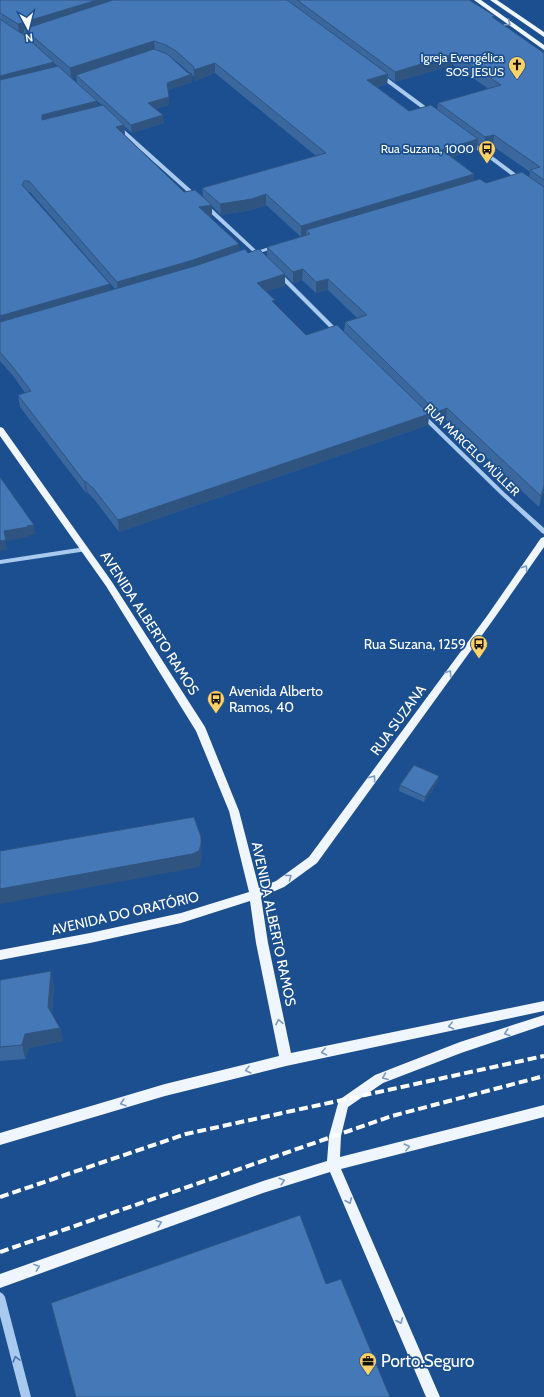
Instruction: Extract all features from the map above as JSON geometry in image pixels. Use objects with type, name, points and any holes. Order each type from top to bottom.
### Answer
[{"type":"main road","points":[[477,0],[544,48]]},
{"type":"main road","points":[[493,0],[544,35]]},
{"type":"main road","name":"AVENIDA ALBERTO RAMOS","points":[[0,430],[85,549],[201,730],[234,811],[255,895],[262,943],[286,1060]]},
{"type":"main road","name":"RUA SUZANA","points":[[255,895],[280,884],[313,860],[490,618],[544,540]]},
{"type":"main road","name":"AVENIDA DO ORATÓRIO","points":[[0,955],[90,938],[181,918],[255,895]]},
{"type":"main road","points":[[0,1139],[165,1090],[286,1060],[544,1006]]},
{"type":"main road","points":[[433,1397],[333,1165],[335,1136],[343,1104],[379,1079],[460,1048],[544,1020]]},
{"type":"main road","points":[[0,1281],[210,1204],[333,1165],[544,1111]]},
{"type":"street","points":[[377,73],[434,115]]},
{"type":"street","points":[[115,124],[198,199]]},
{"type":"street","points":[[465,138],[527,184]]},
{"type":"street","points":[[508,177],[515,175]]},
{"type":"street","points":[[204,205],[268,264]]},
{"type":"street","points":[[249,256],[284,244]]},
{"type":"street","points":[[274,270],[341,335]]},
{"type":"street","name":"RUA MARCELO MÜLLER","points":[[419,412],[544,532]]},
{"type":"street","points":[[0,562],[85,549]]},
{"type":"street","points":[[0,1297],[26,1397]]},
{"type":"building","points":[[0,0],[97,0],[18,24],[0,13]]},
{"type":"building","points":[[113,0],[287,0],[388,74],[367,80],[409,111],[431,105],[478,139],[442,150],[474,174],[301,226],[266,194],[252,199],[220,204],[202,188],[326,153],[215,63],[194,70],[194,67],[176,51],[166,45],[154,41],[70,68],[24,29]]},
{"type":"building","points":[[297,0],[469,0],[495,16],[492,17],[544,53],[544,180],[530,170],[540,167],[494,135],[485,137],[438,103],[501,85],[454,54],[395,72]]},
{"type":"building","points":[[0,19],[25,36],[54,62],[0,76]]},
{"type":"building","points":[[154,49],[167,54],[188,73],[192,74],[167,83],[169,97],[148,103],[163,115],[131,125],[76,75]]},
{"type":"building","points":[[58,66],[97,101],[42,115],[42,120],[103,105],[124,125],[116,127],[184,192],[195,190],[212,205],[199,207],[239,244],[190,261],[117,282],[29,181],[24,181],[22,185],[110,284],[0,316],[0,80]]},
{"type":"building","points":[[522,172],[544,187],[544,486],[541,496],[447,408],[437,412],[345,322],[367,315],[328,279],[316,282],[303,269],[293,272],[267,247],[310,234],[306,230],[480,179],[486,183]]},
{"type":"building","points":[[245,249],[248,253],[259,249],[285,274],[257,283],[275,300],[272,301],[306,335],[337,325],[429,414],[118,520],[93,488],[84,481],[18,395],[31,391],[0,352],[0,322],[195,266]]},
{"type":"building","points":[[0,477],[34,525],[4,531],[6,540],[0,541]]},
{"type":"building","points":[[414,765],[439,776],[425,797],[400,785]]},
{"type":"building","points":[[194,817],[201,837],[201,844],[199,851],[192,854],[0,889],[0,851]]},
{"type":"building","points":[[51,971],[48,1007],[60,1028],[25,1034],[22,1045],[0,1047],[0,980]]},
{"type":"building","points":[[300,1215],[326,1284],[341,1279],[390,1397],[76,1397],[51,1303]]},
{"type":"railway","points":[[0,1197],[186,1134],[544,1056]]},
{"type":"railway","points":[[0,1252],[392,1116],[544,1076]]},
{"type":"place","name":"Igreja Evengélica SOS JESUS","points":[[517,80]]},
{"type":"place","name":"Rua Suzana, 1000","points":[[487,164]]},
{"type":"place","name":"Rua Suzana, 1259","points":[[479,659]]},
{"type":"place","name":"Avenida Alberto Ramos, 40","points":[[216,714]]},
{"type":"place","name":"Porto.Seguro","points":[[368,1376]]}]
